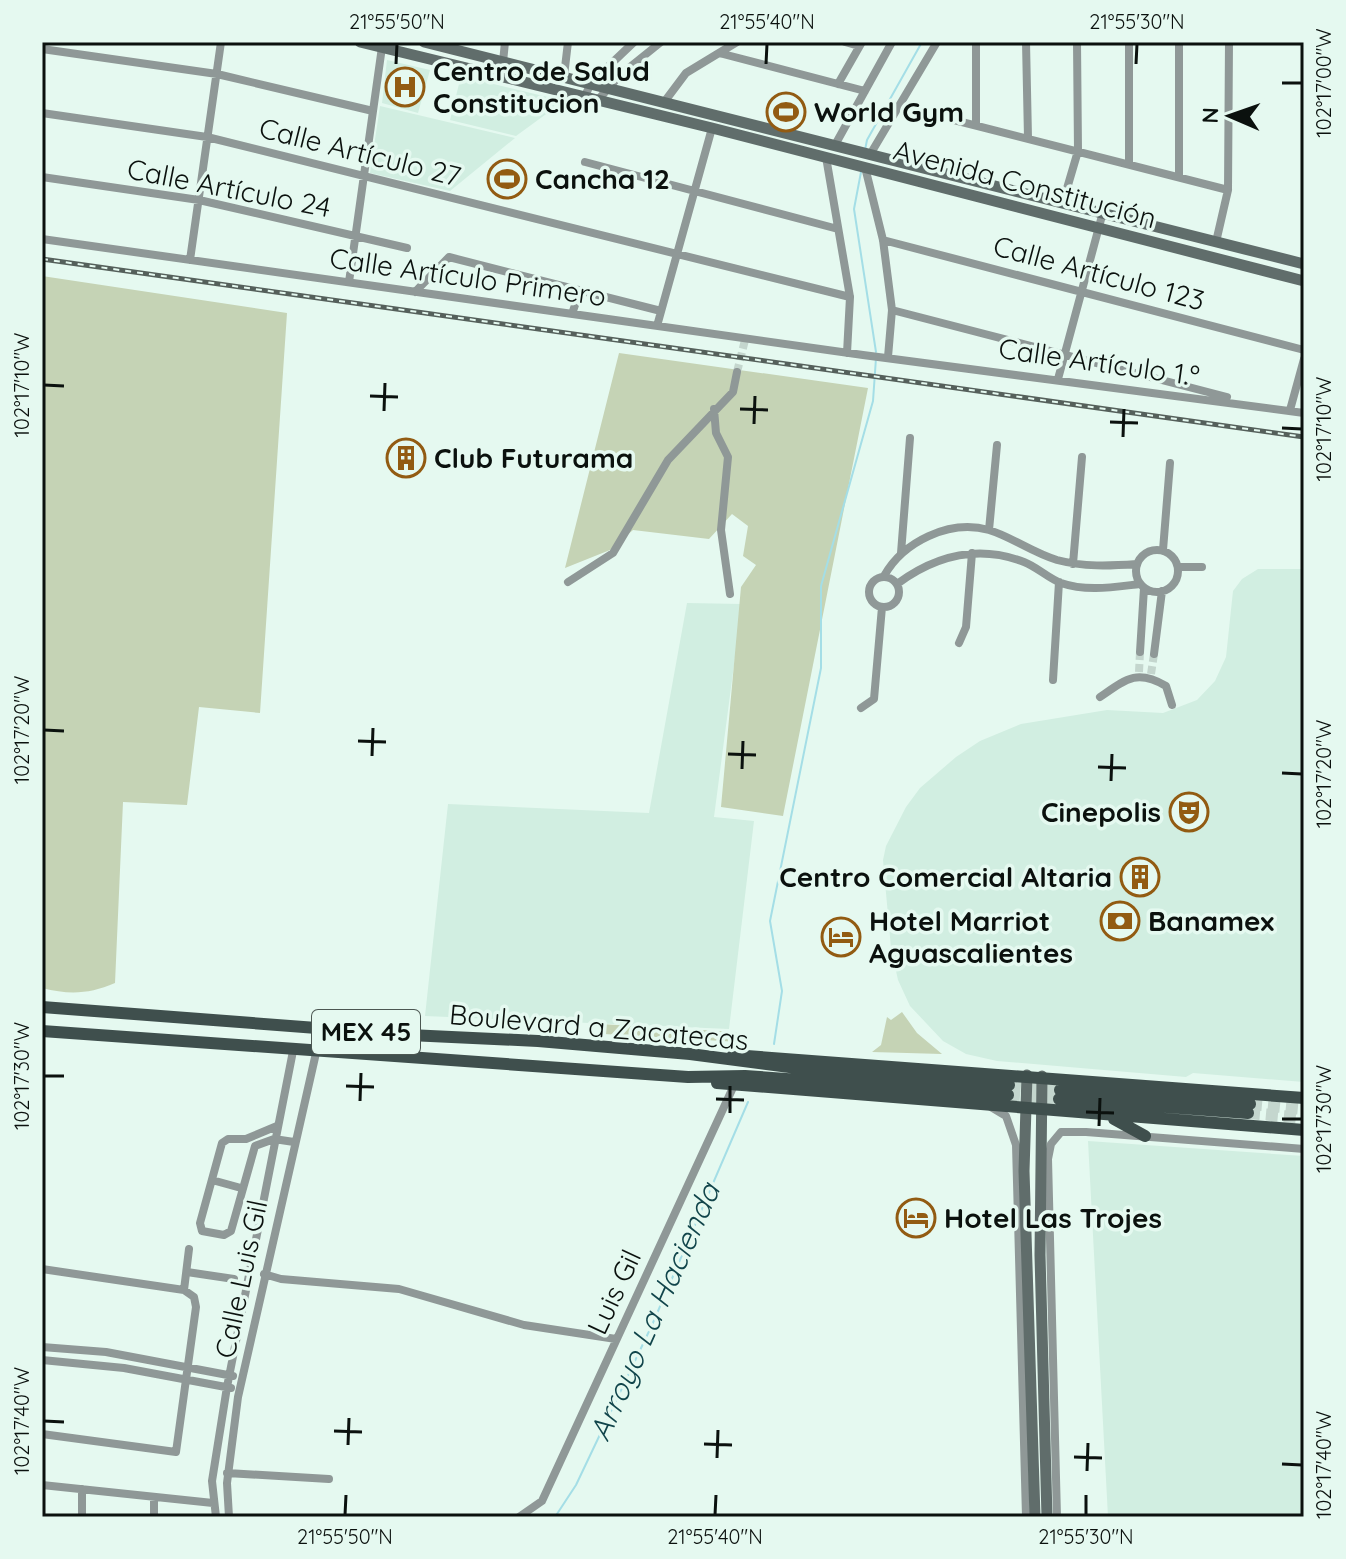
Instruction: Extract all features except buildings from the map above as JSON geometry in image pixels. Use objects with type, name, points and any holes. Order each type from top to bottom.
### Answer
[{"type":"main road","name":"Avenida Constitución","points":[[360,42],[712,128],[1304,281]]},
{"type":"main road","name":"Avenida Constitución","points":[[424,42],[445,44],[503,62],[1304,264]]},
{"type":"main road","name":"Boulevard a Zacatecas","points":[[42,1007],[690,1054],[1008,1090],[736,1081],[42,1031]]},
{"type":"main road","points":[[690,1054],[801,1057],[1304,1098]]},
{"type":"main road","points":[[1027,1075],[1024,1171],[1036,1513]]},
{"type":"main road","points":[[1042,1076],[1039,1110],[1040,1255],[1047,1517]]},
{"type":"main road","points":[[736,1081],[1024,1109],[1304,1130]]},
{"type":"main road","points":[[1059,1094],[1249,1109]]},
{"type":"main road","points":[[1107,1116],[1145,1136]]},
{"type":"main road","points":[[1017,1185],[1024,1171]]},
{"type":"main road","points":[[1040,1255],[1049,1232]]},
{"type":"main road","points":[[1019,1280],[1028,1290]]},
{"type":"main road","points":[[1043,1370],[1053,1387]]},
{"type":"main road","points":[[1036,1513],[1046,1458]]},
{"type":"street","points":[[190,260],[221,42]]},
{"type":"street","points":[[503,62],[505,42]]},
{"type":"street","points":[[564,76],[568,42]]},
{"type":"street","points":[[620,53],[622,42]]},
{"type":"street","points":[[585,96],[591,83],[634,42]]},
{"type":"street","points":[[598,100],[607,87],[661,42]]},
{"type":"street","points":[[665,101],[686,73],[723,54],[737,42]]},
{"type":"street","points":[[838,84],[860,44],[845,42]]},
{"type":"street","points":[[838,145],[892,42]]},
{"type":"street","points":[[869,153],[937,42]]},
{"type":"street","points":[[976,42],[976,124]]},
{"type":"street","points":[[1026,42],[1028,138]]},
{"type":"street","points":[[1063,202],[1078,151],[1077,42]]},
{"type":"street","points":[[1129,42],[1129,163]]},
{"type":"street","points":[[1179,42],[1179,177]]},
{"type":"street","points":[[1216,242],[1228,190],[1229,42]]},
{"type":"street","points":[[349,282],[382,47]]},
{"type":"street","points":[[42,49],[217,74],[373,111]]},
{"type":"street","points":[[723,54],[865,91]]},
{"type":"street","points":[[899,106],[1228,190]]},
{"type":"street","name":"Calle Artículo 27","points":[[42,113],[207,137],[850,297]]},
{"type":"street","points":[[657,326],[712,128]]},
{"type":"street","points":[[826,157],[850,297],[847,353]]},
{"type":"street","points":[[585,162],[838,229]]},
{"type":"street","points":[[864,167],[883,240],[892,310],[885,356]]},
{"type":"street","name":"Calle Artículo 24","points":[[42,177],[199,200],[407,248]]},
{"type":"street","points":[[1058,379],[1103,212]]},
{"type":"street","name":"Calle Artículo Primero","points":[[42,239],[745,339],[885,356]]},
{"type":"street","name":"Calle Artículo 123","points":[[883,240],[1304,350]]},
{"type":"street","points":[[415,292],[449,257],[661,311]]},
{"type":"street","points":[[572,314],[580,290]]},
{"type":"street","points":[[892,310],[1259,406]]},
{"type":"street","name":"Calle Artículo 1.º","points":[[885,356],[1304,413]]},
{"type":"street","points":[[1290,410],[1304,359]]},
{"type":"street","points":[[568,582],[613,553],[668,460],[733,392],[737,372]]},
{"type":"street","points":[[714,409],[716,433],[728,457],[721,530],[730,594]]},
{"type":"street","points":[[901,553],[910,438]]},
{"type":"street","points":[[989,530],[997,445]]},
{"type":"street","points":[[1073,564],[1082,457]]},
{"type":"street","points":[[1163,550],[1170,463]]},
{"type":"street","points":[[882,607],[870,598],[869,588],[874,580],[884,576],[901,553],[939,533],[989,530],[1027,550],[1092,567],[1137,564],[1150,550],[1163,550],[1178,567],[1175,582],[1162,591],[1154,654]]},
{"type":"street","points":[[1023,561],[1027,550]]},
{"type":"street","points":[[959,643],[966,627],[972,553]]},
{"type":"street","points":[[897,584],[924,564],[945,556],[972,553],[1023,561],[1059,582],[1105,588],[1142,586],[1162,591]]},
{"type":"street","points":[[1137,564],[1142,586],[1140,652]]},
{"type":"street","points":[[1178,567],[1202,567]]},
{"type":"street","points":[[882,607],[895,602],[899,593],[897,584],[884,576]]},
{"type":"street","points":[[1053,680],[1059,582]]},
{"type":"street","points":[[861,708],[874,699],[882,607]]},
{"type":"street","points":[[1100,697],[1139,674],[1151,675],[1166,686],[1172,701]]},
{"type":"street","name":"Calle Luis Gil","points":[[216,1517],[212,1481],[227,1387],[293,1051]]},
{"type":"street","name":"Calle Luis Gil","points":[[229,1517],[227,1473],[242,1378],[316,1053]]},
{"type":"street","name":"Luis Gil","points":[[519,1517],[542,1501],[736,1081]]},
{"type":"street","points":[[987,1105],[1006,1116],[1014,1132],[1026,1517]]},
{"type":"street","points":[[277,1126],[246,1139],[228,1139],[222,1143],[200,1223],[202,1231],[224,1235],[231,1231],[255,1146],[274,1139],[294,1142]]},
{"type":"street","points":[[1057,1517],[1049,1232],[1048,1159],[1051,1144],[1061,1132],[1304,1149]]},
{"type":"street","points":[[212,1180],[241,1188]]},
{"type":"street","points":[[184,1290],[189,1249]]},
{"type":"street","points":[[42,1269],[184,1290],[194,1297],[196,1307],[176,1452],[42,1434]]},
{"type":"street","points":[[187,1272],[234,1279]]},
{"type":"street","points":[[264,1274],[281,1279],[399,1289],[524,1325],[616,1339]]},
{"type":"street","points":[[42,1347],[106,1352],[242,1378]]},
{"type":"street","points":[[42,1360],[73,1360],[240,1390]]},
{"type":"street","points":[[227,1473],[329,1479]]},
{"type":"street","points":[[42,1485],[213,1503]]},
{"type":"street","points":[[82,1489],[82,1517]]},
{"type":"street","points":[[154,1497],[154,1517]]},
{"type":"shaded area","name":"Centro de Salud Constitucion","points":[[387,60],[430,70],[418,113],[382,103]]},
{"type":"shaded area","points":[[461,76],[564,101],[516,136],[450,120]]},
{"type":"shaded area","points":[[380,106],[515,138],[450,191],[370,173]]},
{"type":"shaded area","points":[[42,276],[287,313],[260,713],[199,707],[187,805],[123,802],[115,983],[79,992],[42,988]]},
{"type":"shaded area","points":[[619,353],[868,388],[783,816],[721,807],[741,587],[756,565],[743,556],[748,526],[732,514],[709,539],[633,530],[610,550],[565,568]]},
{"type":"shaded area","name":"Centro Comercial Altaria","points":[[1258,569],[1304,569],[1304,1082],[1193,1073],[1186,1077],[997,1061],[966,1054],[943,1041],[910,1006],[898,980],[891,948],[883,860],[886,846],[906,807],[920,788],[956,757],[980,741],[1021,724],[1107,710],[1163,713],[1197,700],[1215,681],[1226,657],[1233,591],[1242,579]]},
{"type":"shaded area","points":[[687,603],[742,604],[714,817],[754,821],[729,1029],[425,1016],[448,804],[649,813]]},
{"type":"shaded area","points":[[902,1012],[917,1033],[942,1054],[872,1052],[881,1045],[887,1017],[891,1020]]},
{"type":"shaded area","points":[[600,1024],[736,1032],[739,1042],[604,1034]]},
{"type":"shaded area","points":[[1088,1141],[1304,1156],[1304,1517],[1108,1517]]},
{"type":"waterway","name":"Arroyo La Hacienda","points":[[865,150],[867,140],[922,42]]},
{"type":"waterway","name":"Arroyo La Hacienda","points":[[861,172],[854,209],[876,352]]},
{"type":"waterway","name":"Arroyo La Hacienda","points":[[774,1044],[782,991],[770,921],[821,668],[821,586],[873,401],[876,358]]},
{"type":"waterway","name":"Arroyo La Hacienda","points":[[555,1517],[576,1485],[652,1325],[748,1102]]},
{"type":"tunnel","points":[[737,372],[745,340]]},
{"type":"tunnel","points":[[1139,672],[1140,652]]},
{"type":"tunnel","points":[[1151,674],[1154,654]]},
{"type":"tunnel","points":[[1009,1085],[1060,1090]]},
{"type":"tunnel","points":[[1008,1095],[1059,1099]]},
{"type":"tunnel","points":[[1250,1104],[1304,1109]]},
{"type":"tunnel","points":[[1248,1113],[1304,1118]]},
{"type":"railway","points":[[42,259],[1304,437]]},
{"type":"place","name":"Centro de Salud Constitucion","points":[[405,87]]},
{"type":"place","name":"World Gym","points":[[786,112]]},
{"type":"place","name":"Cancha 12","points":[[507,179]]},
{"type":"place","name":"Club Futurama","points":[[406,458]]},
{"type":"place","name":"Cinepolis","points":[[1189,812]]},
{"type":"place","name":"Centro Comercial Altaria","points":[[1140,877]]},
{"type":"place","name":"Banamex","points":[[1120,921]]},
{"type":"place","name":"Hotel Marriot Aguascalientes","points":[[841,937]]},
{"type":"place","name":"Hotel Las Trojes","points":[[916,1218]]}]
